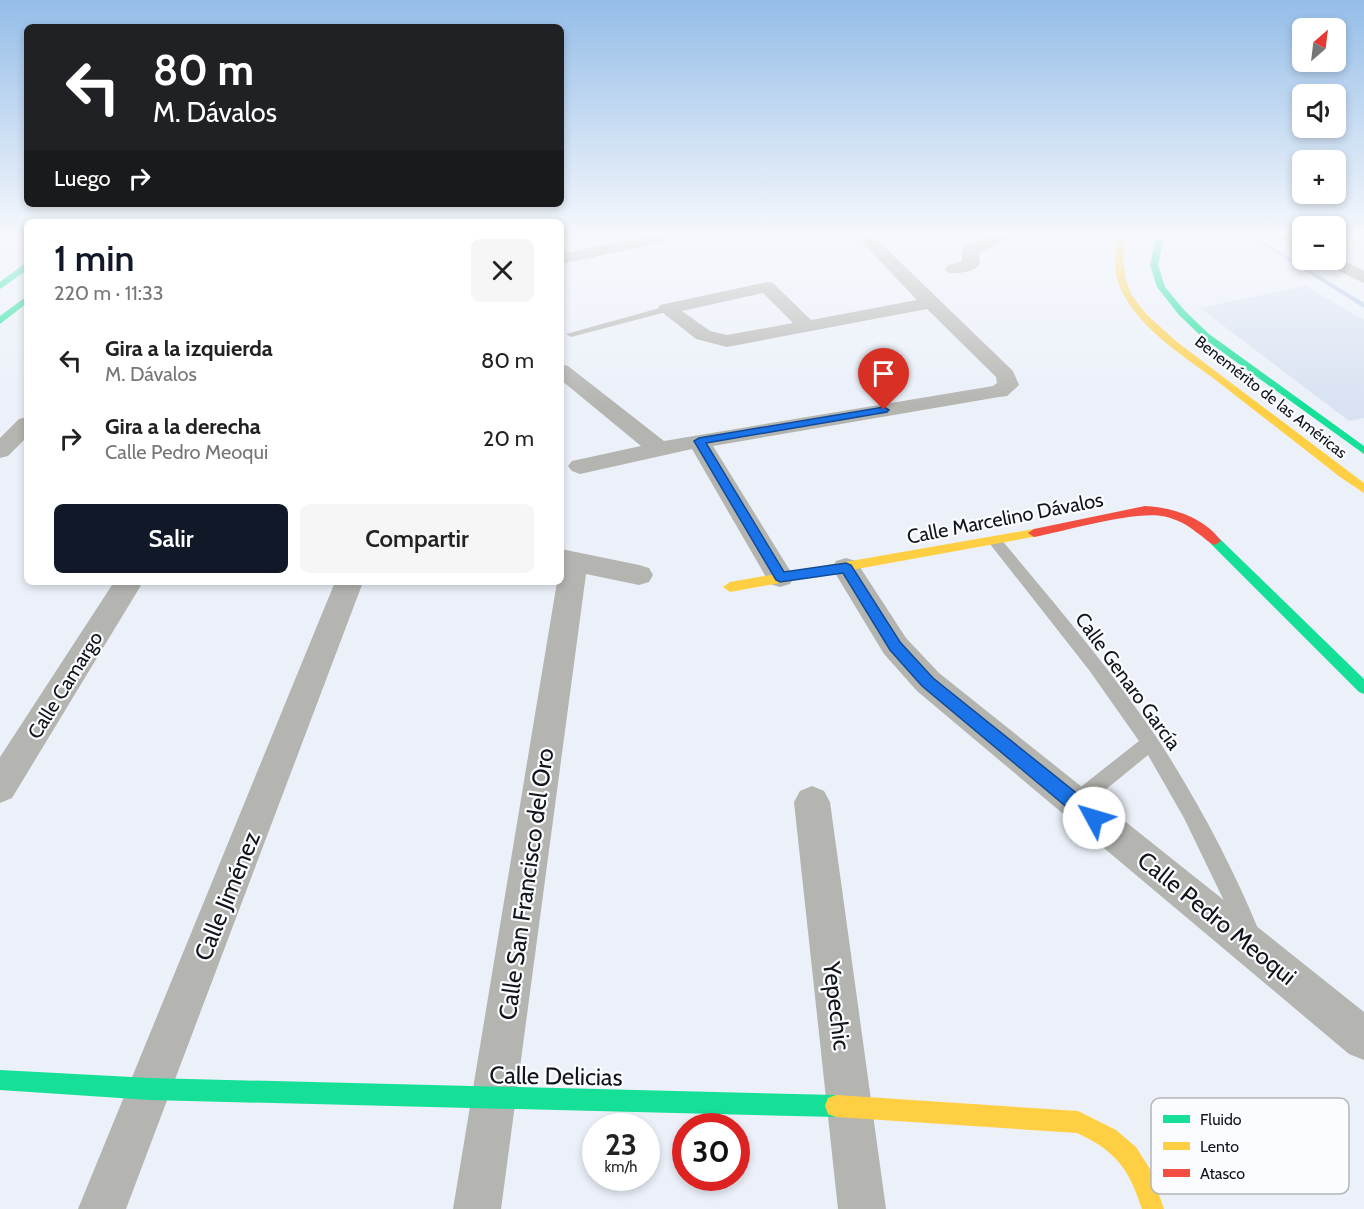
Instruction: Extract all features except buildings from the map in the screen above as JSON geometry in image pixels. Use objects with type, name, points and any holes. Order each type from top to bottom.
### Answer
[{"type":"street","points":[[667,309],[742,292]]},
{"type":"street","points":[[773,292],[806,325]]},
{"type":"street","points":[[580,466],[699,441],[999,391],[1008,385],[1006,375],[921,292]]},
{"type":"street","name":"Benemérito de las Américas","points":[[1126,292],[1169,340],[1268,418],[1364,489]]},
{"type":"street","name":"Benemérito de las Américas","points":[[1165,292],[1182,313],[1206,336],[1364,451]]},
{"type":"street","points":[[0,321],[24,301]]},
{"type":"street","points":[[667,309],[704,335],[721,340],[932,303]]},
{"type":"street","points":[[1169,340],[1206,336]]},
{"type":"street","points":[[564,372],[659,449]]},
{"type":"street","points":[[0,451],[24,427]]},
{"type":"street","points":[[699,441],[780,577]]},
{"type":"street","name":"Calle Marcelino Dávalos","points":[[730,587],[995,541],[1145,510],[1171,513],[1192,522],[1210,536],[1364,688]]},
{"type":"street","points":[[568,559],[639,575]]},
{"type":"street","name":"Calle San Francisco del Oro","points":[[477,1209],[568,559]]},
{"type":"street","name":"Calle Pedro Meoqui","points":[[846,568],[895,646],[928,682],[1364,1039]]},
{"type":"street","name":"Calle Camargo","points":[[0,787],[127,585]]},
{"type":"street","name":"Calle Jiménez","points":[[102,1209],[348,585]]},
{"type":"street","name":"Yepechic","points":[[812,802],[862,1209]]},
{"type":"street","name":"Calle Delicias","points":[[0,1080],[150,1089],[849,1106],[1078,1122],[1108,1134],[1128,1151],[1142,1172],[1153,1209]]},
{"type":"lane","points":[[571,334],[667,309]]},
{"type":"lane","name":"Calle Genaro García","points":[[995,541],[1065,628],[1150,743],[1200,833],[1260,953]]},
{"type":"lane","points":[[1075,803],[1150,743]]},
{"type":"shaded area","points":[[1275,292],[1317,292],[1364,320],[1364,418],[1349,421],[1200,308]]},
{"type":"waterway","points":[[1342,292],[1364,306]]},
{"type":"traffic: fast","points":[[1165,292],[1182,313],[1206,336],[1364,451]]},
{"type":"traffic: fast","points":[[0,321],[24,301]]},
{"type":"traffic: fast","points":[[1215,541],[1364,688]]},
{"type":"traffic: fast","points":[[0,1080],[150,1089],[836,1106]]},
{"type":"traffic: slow","points":[[1126,292],[1143,316],[1174,344],[1364,489]]},
{"type":"traffic: slow","points":[[730,587],[1034,533]]},
{"type":"traffic: slow","points":[[836,1106],[1078,1122],[1109,1138],[1128,1155],[1142,1177],[1153,1209]]},
{"type":"traffic: jam","points":[[1034,533],[1145,510],[1165,512],[1183,518],[1200,528],[1215,541]]},
{"type":"route","points":[[884,410],[699,441],[780,577],[846,568],[895,646],[928,682],[970,719],[1094,818]]}]
